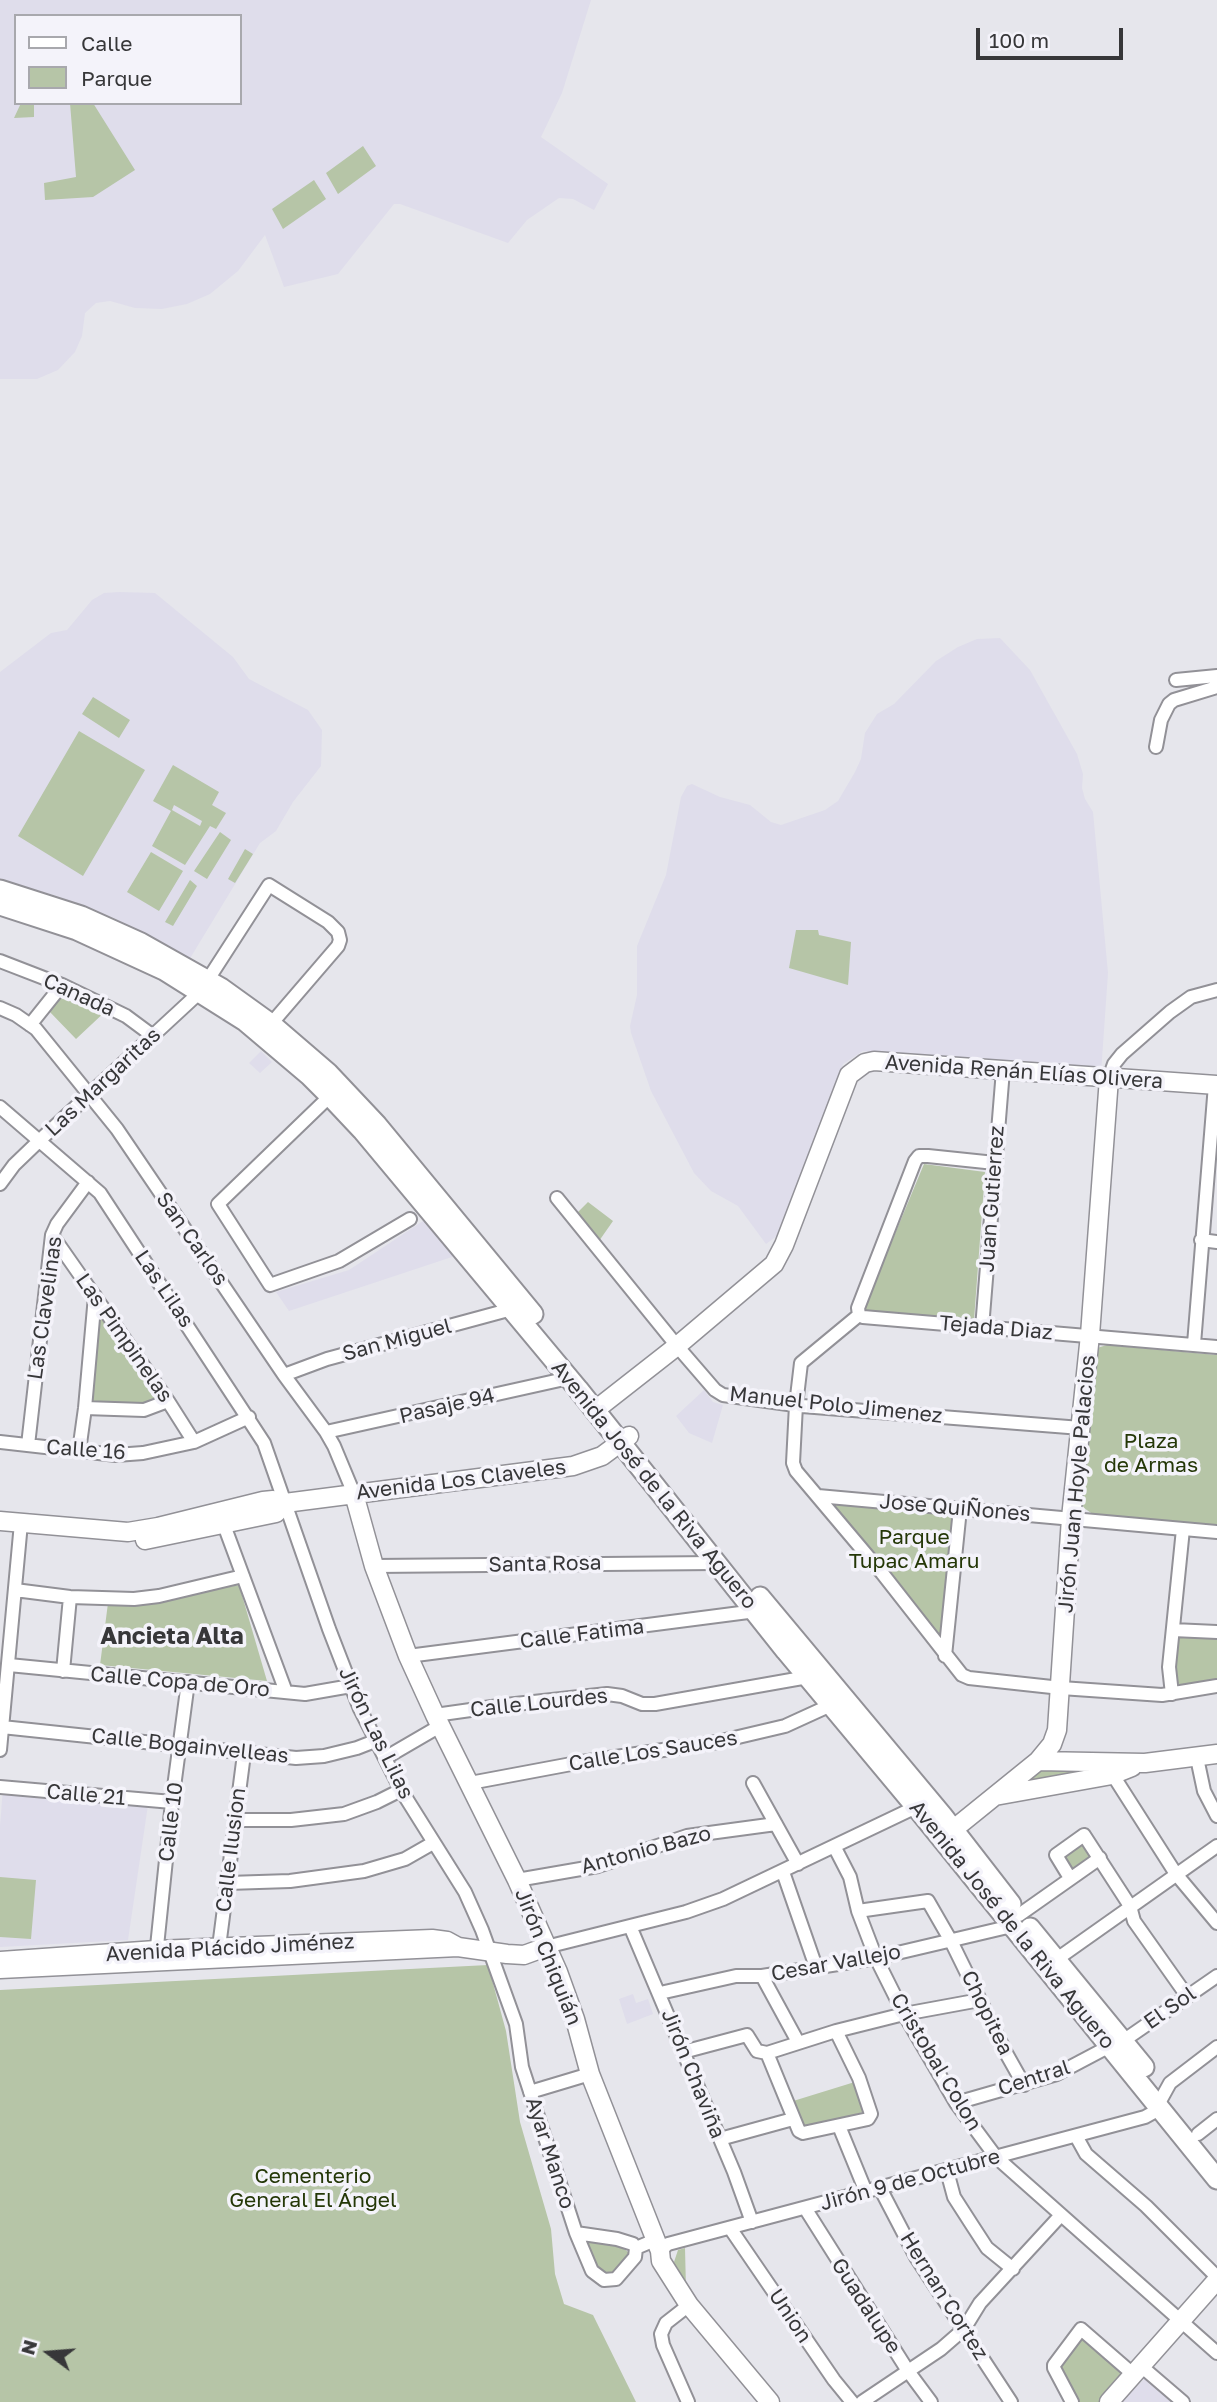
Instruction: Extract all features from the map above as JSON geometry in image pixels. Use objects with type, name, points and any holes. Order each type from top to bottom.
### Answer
[{"type":"main road","name":"Avenida José de la Riva Aguero","points":[[0,890],[64,918],[141,943],[204,986],[271,1024],[328,1073],[377,1125],[478,1245],[548,1343],[624,1440],[1117,2044],[1161,2099],[1217,2179]]},
{"type":"main road","name":"Avenida José de la Riva Aguero","points":[[0,905],[64,918]]},
{"type":"main road","name":"Avenida José de la Riva Aguero","points":[[204,986],[310,1076],[362,1130],[512,1309],[548,1343],[569,1378],[595,1403]]},
{"type":"main road","name":"Avenida José de la Riva Aguero","points":[[624,1440],[716,1563],[808,1677],[916,1807],[947,1834]]},
{"type":"main road","name":"Avenida José de la Riva Aguero","points":[[1016,1921],[1057,1959],[1117,2044]]},
{"type":"main road","name":"Avenida José de la Riva Aguero","points":[[1161,2099],[1198,2134],[1217,2158]]},
{"type":"street","points":[[1176,680],[1217,676]]},
{"type":"street","points":[[1156,747],[1161,720],[1169,704],[1174,700],[1217,687]]},
{"type":"street","name":"Las Margaritas","points":[[0,1184],[14,1165],[204,986],[269,885],[328,922],[338,932],[340,940],[271,1024]]},
{"type":"street","name":"Canada","points":[[0,961],[62,985],[126,1016],[153,1036]]},
{"type":"street","points":[[30,1025],[62,985]]},
{"type":"street","points":[[1109,1078],[1114,1064],[1122,1054],[1182,1003],[1191,997],[1217,990]]},
{"type":"street","name":"San Carlos","points":[[0,1008],[30,1025],[117,1129],[284,1375],[326,1432],[354,1494]]},
{"type":"street","name":"Avenida Renán Elías Olivera","points":[[595,1403],[736,1289],[774,1264],[784,1245],[849,1075],[857,1068],[874,1061],[1216,1085]]},
{"type":"street","name":"Juan Gutierrez","points":[[982,1328],[1003,1070]]},
{"type":"street","name":"Jirón Juan Hoyle Palacios","points":[[947,1834],[1038,1761],[1055,1738],[1109,1078]]},
{"type":"street","points":[[1194,1344],[1216,1085]]},
{"type":"street","points":[[330,1096],[218,1204],[270,1285],[339,1261],[411,1219]]},
{"type":"street","name":"Las Lilas","points":[[0,1107],[100,1193],[249,1417],[264,1443],[285,1503]]},
{"type":"street","points":[[995,1163],[919,1156],[915,1161],[858,1308],[859,1315],[804,1359],[800,1369],[796,1405],[793,1464],[962,1675],[1060,1688],[1172,1694],[1217,1686]]},
{"type":"street","name":"Las Clavelinas","points":[[28,1445],[52,1235],[88,1182]]},
{"type":"street","name":"Manuel Polo Jimenez","points":[[557,1198],[673,1342],[715,1390],[723,1395],[796,1405],[1081,1428]]},
{"type":"street","name":"Las Pimpinelas","points":[[52,1235],[194,1442]]},
{"type":"street","points":[[1201,1240],[1217,1242]]},
{"type":"street","points":[[79,1451],[95,1296]]},
{"type":"street","name":"San Miguel","points":[[284,1375],[327,1359],[512,1309]]},
{"type":"street","name":"Tejada Diaz","points":[[859,1315],[1217,1347]]},
{"type":"street","name":"Pasaje 94","points":[[326,1432],[569,1378]]},
{"type":"street","points":[[85,1408],[144,1410],[168,1401]]},
{"type":"street","name":"Calle 16","points":[[0,1443],[116,1455],[143,1453],[194,1442],[249,1417]]},
{"type":"street","name":"Avenida Los Claveles","points":[[0,1530],[20,1528],[128,1532],[264,1501],[285,1503],[573,1466],[602,1456],[624,1440]]},
{"type":"street","name":"Jirón Chiquián","points":[[354,1494],[374,1566],[408,1656],[517,1880],[575,2019],[590,2074],[658,2245],[661,2261],[689,2305],[770,2402]]},
{"type":"street","name":"Jose QuiÑones","points":[[818,1496],[1217,1532]]},
{"type":"street","name":"Avenida Los Claveles","points":[[0,1521],[20,1528],[107,1542],[132,1542],[162,1539],[276,1513],[285,1503]]},
{"type":"street","name":"Jirón Las Lilas","points":[[285,1503],[351,1686],[375,1741],[401,1790],[464,1892],[490,1951]]},
{"type":"street","points":[[945,1656],[960,1509]]},
{"type":"street","points":[[224,1525],[286,1692]]},
{"type":"street","points":[[0,1750],[20,1528]]},
{"type":"street","points":[[1172,1694],[1169,1667],[1182,1529]]},
{"type":"street","name":"Santa Rosa","points":[[374,1566],[716,1563]]},
{"type":"street","points":[[15,1590],[70,1597],[134,1599],[159,1596],[243,1576]]},
{"type":"street","points":[[63,1671],[70,1597]]},
{"type":"street","name":"Calle Fatima","points":[[408,1656],[756,1611]]},
{"type":"street","points":[[1173,1630],[1217,1632]]},
{"type":"street","name":"Calle Copa de Oro","points":[[9,1665],[305,1694],[351,1686]]},
{"type":"street","name":"Calle Lourdes","points":[[385,1758],[438,1721],[506,1705],[607,1694],[622,1696],[642,1704],[655,1704],[808,1677]]},
{"type":"street","name":"Calle 10","points":[[156,1956],[188,1682]]},
{"type":"street","name":"Calle Los Sauces","points":[[470,1783],[582,1762],[717,1742],[785,1726],[831,1705]]},
{"type":"street","name":"Calle Bogainvelleas","points":[[2,1727],[296,1758],[324,1756],[375,1741]]},
{"type":"street","name":"Calle Ilusion","points":[[219,1947],[244,1754]]},
{"type":"street","points":[[994,1796],[1081,1781],[1109,1769],[1217,1754]]},
{"type":"street","points":[[1197,1758],[1204,1791],[1217,1816]]},
{"type":"street","points":[[1038,1761],[1081,1762],[1109,1769],[1176,1874],[1217,1923]]},
{"type":"street","points":[[1081,1762],[1085,1770],[1081,1781]]},
{"type":"street","points":[[752,1783],[798,1864]]},
{"type":"street","name":"Calle 21","points":[[0,1787],[172,1802]]},
{"type":"street","points":[[235,1819],[291,1820],[344,1814],[401,1790]]},
{"type":"street","points":[[546,1947],[686,1912],[723,1899],[916,1807]]},
{"type":"street","name":"Antonio Bazo","points":[[517,1880],[598,1866],[687,1836],[776,1824]]},
{"type":"street","points":[[1070,1878],[1056,1855],[1084,1835],[1130,1906],[1134,1921],[1187,1996]]},
{"type":"street","points":[[228,1883],[290,1881],[365,1871],[405,1859],[433,1843]]},
{"type":"street","name":"Cristobal Colon","points":[[834,1846],[850,1877],[858,1911],[876,1958],[904,2014],[956,2103],[996,2157],[1217,2353]]},
{"type":"street","points":[[1057,1959],[1217,1846]]},
{"type":"street","points":[[1016,1921],[1100,1858]]},
{"type":"street","points":[[783,1872],[816,1967]]},
{"type":"street","name":"Chopitea","points":[[858,1911],[928,1901],[1024,2085]]},
{"type":"street","name":"Cesar Vallejo","points":[[660,1993],[736,1976],[762,1976],[876,1958],[951,1941],[1016,1921]]},
{"type":"street","name":"Jirón Chaviña","points":[[630,1926],[660,1993],[752,2222]]},
{"type":"street","name":"Avenida Plácido Jiménez","points":[[0,1969],[156,1956],[219,1947],[432,1939],[447,1941],[458,1947]]},
{"type":"street","name":"Avenida Plácido Jiménez","points":[[0,1961],[458,1947],[524,1955],[546,1947]]},
{"type":"street","name":"Ayar Manco","points":[[490,1951],[516,2024],[522,2067],[576,2233],[592,2271],[604,2280],[616,2279],[635,2257],[636,2248]]},
{"type":"street","points":[[762,1976],[798,2042]]},
{"type":"street","name":"El Sol","points":[[1117,2044],[1217,1976]]},
{"type":"street","points":[[683,2052],[747,2035],[757,2051],[767,2053],[836,2031],[904,2014],[980,2000]]},
{"type":"street","points":[[767,2053],[799,2131],[803,2133],[868,2119],[871,2114],[859,2078],[836,2031]]},
{"type":"street","name":"Central","points":[[956,2103],[1056,2074],[1117,2044]]},
{"type":"street","name":"Jirón 9 de Octubre","points":[[658,2245],[1145,2117],[1154,2112],[1170,2083],[1217,2047]]},
{"type":"street","points":[[530,2092],[590,2074]]},
{"type":"street","points":[[720,2139],[793,2119]]},
{"type":"street","points":[[1198,2134],[1217,2119]]},
{"type":"street","points":[[839,2126],[866,2192]]},
{"type":"street","points":[[1076,2136],[1086,2154],[1146,2206],[1217,2278],[1109,2402]]},
{"type":"street","points":[[947,2171],[954,2197],[987,2248],[1013,2269]]},
{"type":"street","name":"Hernan Cortez","points":[[880,2188],[916,2257],[1011,2402]]},
{"type":"street","name":"Guadalupe","points":[[805,2208],[908,2371],[931,2402]]},
{"type":"street","points":[[862,2402],[942,2349],[964,2329],[980,2303],[1060,2215]]},
{"type":"street","name":"Union","points":[[730,2228],[834,2380],[852,2402]]},
{"type":"street","points":[[576,2233],[618,2239],[633,2244],[636,2248],[658,2245]]},
{"type":"street","points":[[688,2402],[663,2345],[661,2334],[666,2323],[689,2305]]},
{"type":"street","points":[[1072,2402],[1054,2368],[1056,2360],[1081,2329],[1182,2402]]},
{"type":"shaded area","points":[[0,0],[591,0],[562,93],[541,137],[608,184],[594,210],[573,199],[559,198],[527,220],[508,243],[394,204],[338,274],[284,287],[265,235],[238,271],[210,294],[187,304],[162,309],[135,308],[110,301],[96,303],[85,313],[82,336],[75,352],[58,370],[37,379],[0,379]]},
{"type":"shaded area","points":[[104,593],[155,593],[233,657],[249,679],[308,710],[322,730],[321,766],[293,802],[276,831],[260,843],[189,960],[114,918],[57,896],[0,880],[0,672],[51,633],[67,630],[92,600]]},
{"type":"shaded area","points":[[1000,638],[1030,670],[1077,754],[1083,774],[1082,788],[1085,799],[1093,812],[1108,973],[1101,1073],[863,1051],[843,1064],[782,1232],[766,1244],[738,1206],[711,1191],[694,1173],[651,1091],[631,1033],[637,995],[637,946],[666,875],[681,797],[687,786],[692,784],[720,797],[750,805],[771,822],[781,825],[825,810],[838,801],[855,772],[861,759],[865,733],[877,714],[894,704],[936,661],[958,647],[977,639]]},
{"type":"shaded area","points":[[261,1051],[272,1062],[260,1073],[249,1063]]},
{"type":"shaded area","points":[[423,1221],[455,1256],[289,1311],[276,1292],[349,1270]]},
{"type":"shaded area","points":[[704,1390],[713,1402],[723,1405],[712,1443],[689,1433],[676,1416]]},
{"type":"shaded area","points":[[3,1788],[148,1805],[128,1940],[0,1947],[0,1826]]},
{"type":"shaded area","points":[[633,1994],[636,2003],[648,1999],[653,2014],[627,2024],[619,1999]]},
{"type":"shaded area","points":[[1145,2378],[1174,2402],[1122,2402]]},
{"type":"green space","points":[[20,105],[34,105],[34,117],[14,118]]},
{"type":"green space","points":[[70,105],[94,105],[135,170],[93,197],[45,200],[44,183],[76,177]]},
{"type":"green space","points":[[363,146],[376,166],[338,194],[326,173]]},
{"type":"green space","points":[[314,180],[326,199],[283,229],[272,209]]},
{"type":"green space","points":[[93,697],[130,720],[119,738],[82,714]]},
{"type":"green space","points":[[79,731],[145,770],[83,876],[18,836]]},
{"type":"green space","points":[[173,765],[219,792],[212,805],[226,813],[216,829],[210,826],[185,865],[152,846],[171,811],[153,801]],"holes":[[[174,805],[202,821],[200,826],[172,810]]]},
{"type":"green space","points":[[220,832],[231,840],[207,879],[194,871]]},
{"type":"green space","points":[[245,849],[253,854],[235,883],[228,879]]},
{"type":"green space","points":[[151,852],[183,871],[159,911],[127,892]]},
{"type":"green space","points":[[190,880],[197,886],[173,926],[165,922]]},
{"type":"green space","points":[[796,930],[818,930],[819,935],[851,942],[848,985],[789,968]]},
{"type":"green space","points":[[64,992],[108,1009],[76,1039],[48,1010]]},
{"type":"green space","points":[[924,1164],[985,1172],[974,1320],[866,1310],[865,1306]]},
{"type":"green space","points":[[588,1202],[613,1221],[599,1241],[577,1213]]},
{"type":"green space","points":[[99,1311],[159,1399],[139,1405],[90,1404]]},
{"type":"green space","name":"Plaza de Armas","points":[[1107,1345],[1217,1355],[1217,1526],[1094,1515],[1084,1508],[1081,1502],[1097,1348]]},
{"type":"green space","name":"Parque Tupac Amaru","points":[[837,1504],[955,1515],[943,1636],[936,1637],[834,1508]]},
{"type":"green space","points":[[239,1585],[267,1681],[100,1665],[108,1603],[148,1602]]},
{"type":"green space","points":[[1175,1636],[1217,1639],[1217,1681],[1184,1687],[1173,1680]]},
{"type":"green space","points":[[1039,1767],[1080,1769],[1080,1774],[1031,1784],[1029,1777]]},
{"type":"green space","points":[[1085,1839],[1096,1856],[1072,1873],[1060,1855]]},
{"type":"green space","points":[[0,1877],[36,1880],[31,1939],[0,1937]]},
{"type":"green space","name":"Cementerio General El Ángel","points":[[488,1965],[506,2031],[520,2122],[551,2229],[555,2274],[564,2304],[593,2315],[636,2402],[0,2402],[0,1990]]},
{"type":"green space","points":[[858,2081],[866,2111],[804,2130],[790,2102]]},
{"type":"green space","points":[[584,2239],[617,2244],[631,2254],[611,2275],[596,2267]]},
{"type":"green space","points":[[685,2248],[686,2289],[675,2271],[674,2262],[678,2250]]},
{"type":"green space","points":[[1083,2336],[1131,2377],[1103,2402],[1079,2402],[1059,2373],[1058,2366]]},
{"type":"district","name":"Ancieta Alta","points":[[172,1636]]}]
